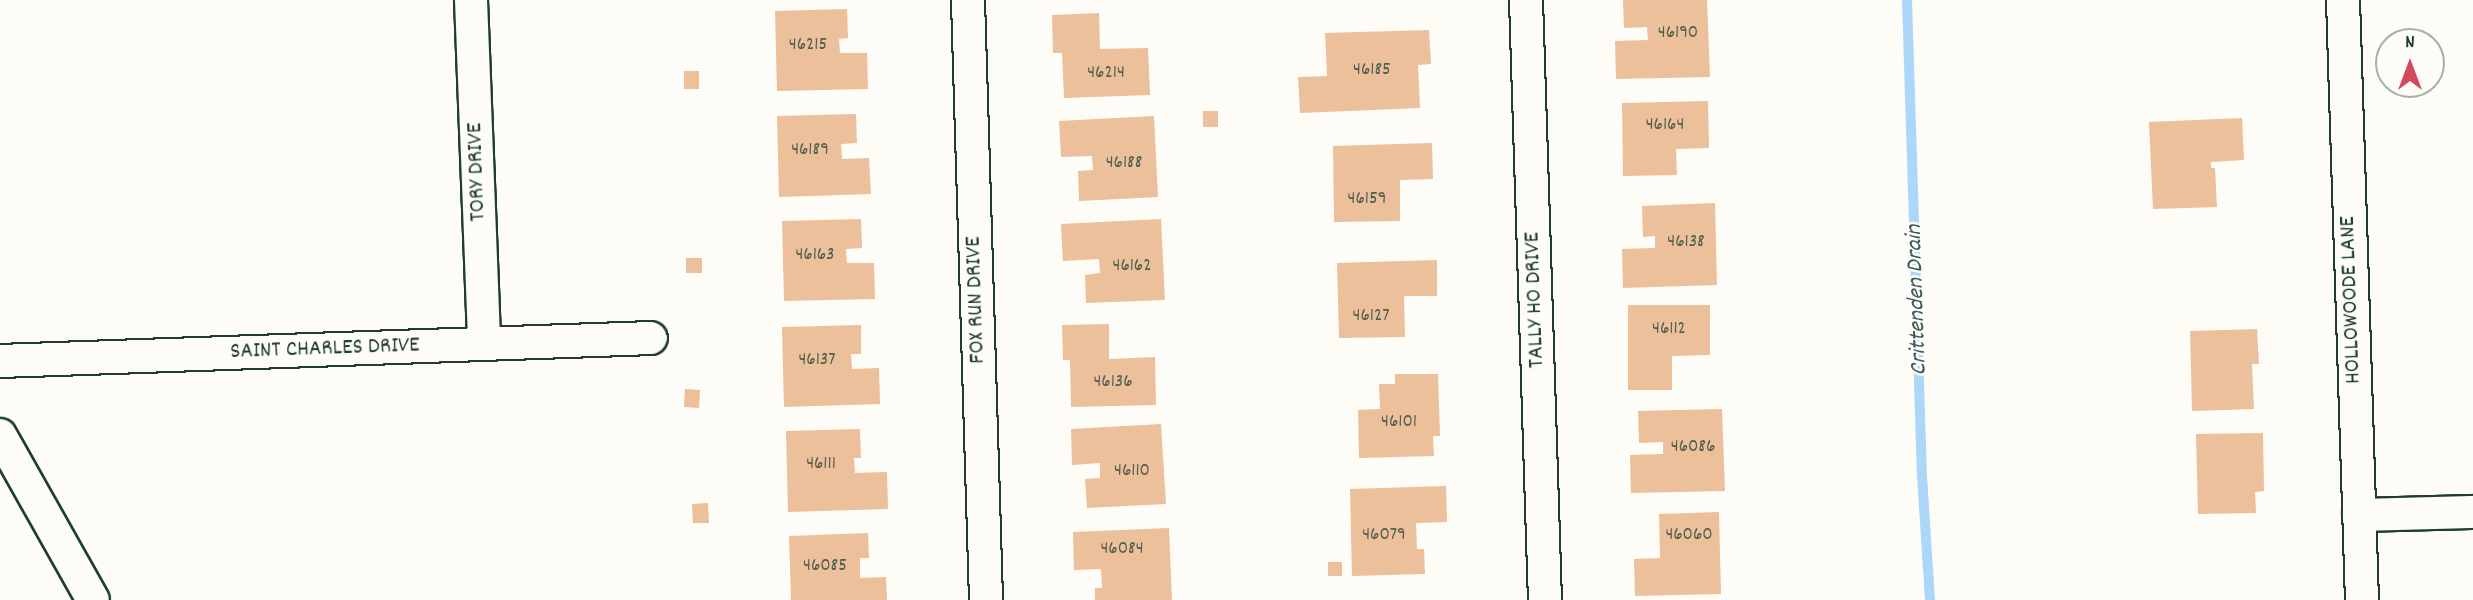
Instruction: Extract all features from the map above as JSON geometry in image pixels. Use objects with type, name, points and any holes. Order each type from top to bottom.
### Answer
[{"type":"street","name":"TORY DRIVE","points":[[471,0],[484,344]]},
{"type":"street","name":"FOX RUN DRIVE","points":[[968,0],[986,600]]},
{"type":"street","name":"TALLY HO DRIVE","points":[[1526,0],[1545,600]]},
{"type":"street","name":"HOLLOWOODE LANE","points":[[2343,0],[2362,600]]},
{"type":"street","name":"SAINT CHARLES DRIVE","points":[[0,361],[651,338]]},
{"type":"street","points":[[0,435],[93,600]]},
{"type":"street","points":[[2359,515],[2473,512]]},
{"type":"building","points":[[1623,0],[1707,0],[1710,77],[1616,79],[1615,41],[1648,40],[1647,27],[1624,28]]},
{"type":"building","points":[[847,9],[848,38],[839,39],[840,53],[867,53],[868,89],[777,91],[775,11]]},
{"type":"building","points":[[1099,13],[1100,49],[1148,48],[1150,95],[1064,98],[1062,53],[1053,53],[1052,15]]},
{"type":"building","points":[[1429,30],[1431,64],[1418,65],[1420,108],[1300,113],[1298,77],[1327,76],[1325,33]]},
{"type":"building","points":[[684,71],[699,71],[699,89],[684,89]]},
{"type":"building","points":[[1708,101],[1709,148],[1676,149],[1677,175],[1623,176],[1622,103]]},
{"type":"building","points":[[1203,111],[1218,111],[1218,127],[1203,127]]},
{"type":"building","points":[[856,114],[857,143],[841,144],[842,159],[869,158],[871,194],[779,197],[777,116]]},
{"type":"building","points":[[1154,116],[1158,197],[1079,201],[1078,171],[1093,170],[1092,156],[1061,157],[1059,121]]},
{"type":"building","points":[[2242,118],[2244,160],[2211,162],[2211,168],[2215,168],[2217,207],[2153,209],[2149,122]]},
{"type":"building","points":[[1432,143],[1433,179],[1400,180],[1400,221],[1334,222],[1333,146]]},
{"type":"building","points":[[1715,203],[1717,285],[1623,288],[1622,249],[1655,248],[1655,236],[1643,237],[1642,206]]},
{"type":"building","points":[[861,219],[862,248],[846,249],[847,263],[874,263],[875,299],[784,301],[782,221]]},
{"type":"building","points":[[1161,219],[1165,300],[1086,303],[1085,275],[1100,273],[1099,259],[1063,261],[1061,224]]},
{"type":"building","points":[[686,258],[702,258],[702,273],[686,273]]},
{"type":"building","points":[[1437,260],[1437,296],[1404,296],[1405,337],[1339,338],[1337,263]]},
{"type":"building","points":[[1628,305],[1710,305],[1710,355],[1672,356],[1672,390],[1628,390]]},
{"type":"building","points":[[1109,324],[1109,359],[1155,357],[1156,405],[1071,407],[1070,360],[1063,360],[1062,325]]},
{"type":"building","points":[[861,325],[861,354],[851,354],[852,369],[879,368],[880,404],[784,407],[782,327]]},
{"type":"building","points":[[2257,329],[2259,364],[2252,364],[2254,409],[2192,411],[2190,331]]},
{"type":"building","points":[[1395,374],[1438,374],[1440,436],[1433,436],[1434,456],[1359,458],[1358,410],[1380,409],[1379,384],[1395,384]]},
{"type":"building","points":[[685,389],[700,390],[699,408],[684,407]]},
{"type":"building","points":[[1722,409],[1725,491],[1631,493],[1630,455],[1663,454],[1663,442],[1639,443],[1638,411]]},
{"type":"building","points":[[1161,424],[1166,504],[1087,508],[1085,479],[1100,478],[1100,463],[1072,465],[1071,429]]},
{"type":"building","points":[[860,429],[861,458],[854,458],[855,473],[887,472],[888,509],[788,512],[786,431]]},
{"type":"building","points":[[2263,433],[2264,491],[2255,492],[2256,513],[2198,514],[2196,434]]},
{"type":"building","points":[[1446,486],[1447,522],[1416,523],[1417,549],[1424,549],[1425,574],[1352,576],[1350,489]]},
{"type":"building","points":[[708,503],[709,523],[693,523],[692,504]]},
{"type":"building","points":[[1719,512],[1721,594],[1635,596],[1634,559],[1660,558],[1659,514]]},
{"type":"building","points":[[1169,528],[1172,600],[1095,600],[1095,588],[1102,588],[1101,569],[1074,570],[1073,532]]},
{"type":"building","points":[[868,533],[869,558],[860,558],[860,578],[886,577],[887,600],[791,600],[789,536]]},
{"type":"building","points":[[1328,562],[1342,562],[1342,576],[1328,576]]},
{"type":"waterway","name":"Crittenden Drain","points":[[1907,0],[1922,476],[1930,600]]}]
